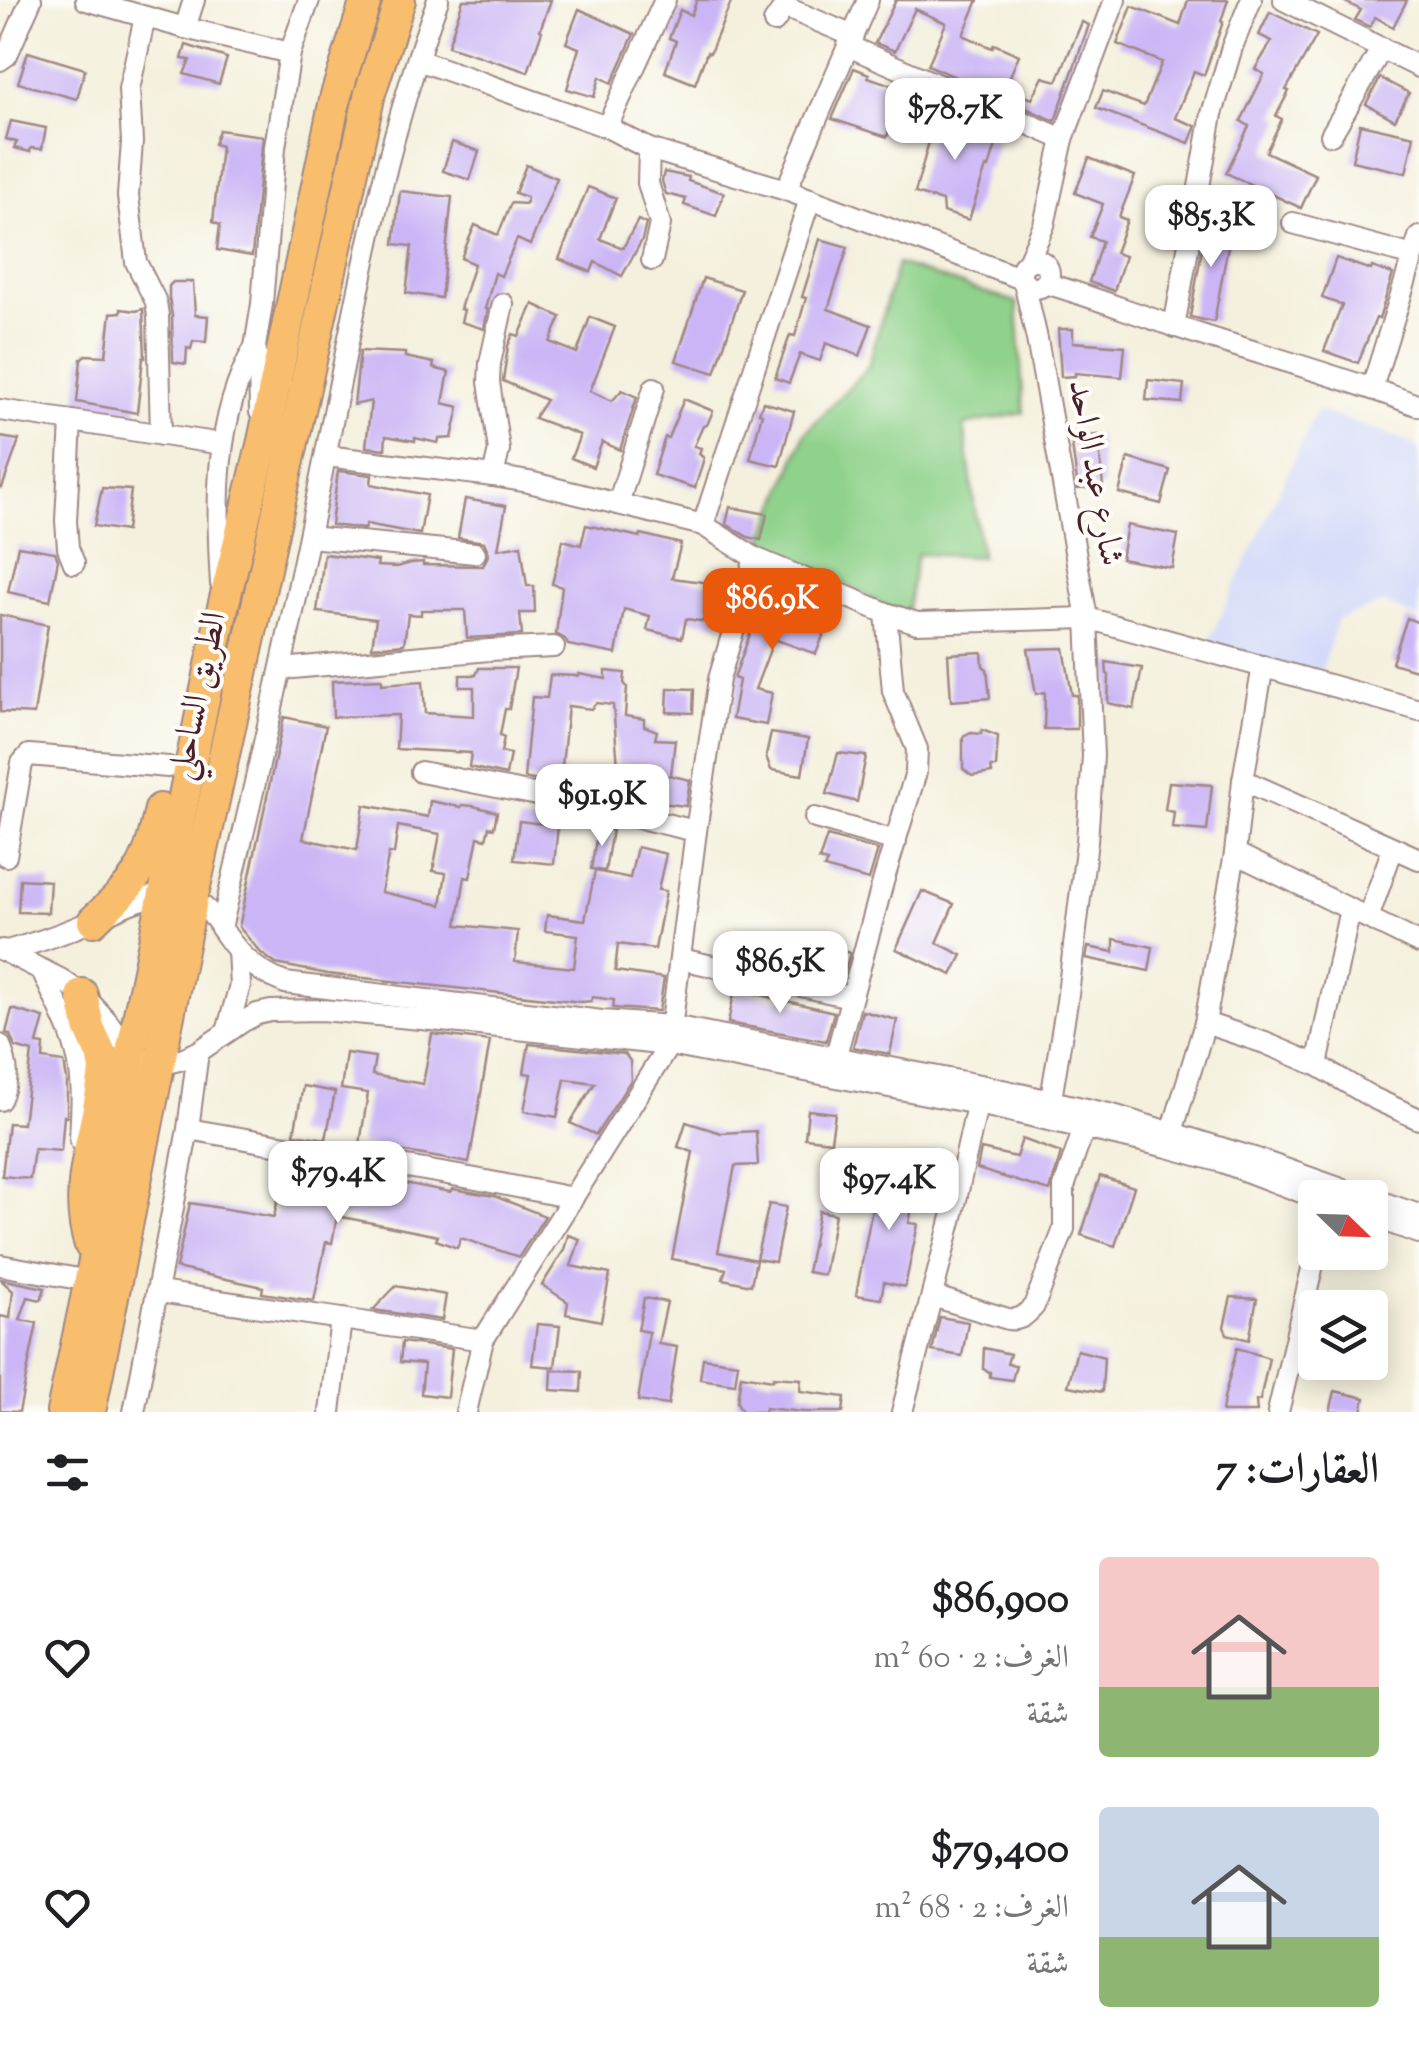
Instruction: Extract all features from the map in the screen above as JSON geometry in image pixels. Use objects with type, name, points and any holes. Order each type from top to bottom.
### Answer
[{"type":"highway","name":"الطريق الساحلي","points":[[178,897],[223,606],[336,95],[366,0]]},
{"type":"highway","name":"الطريق الساحلي","points":[[62,1412],[178,897],[370,93],[400,0]]},
{"type":"highway","points":[[370,93],[399,51],[420,0]]},
{"type":"highway","points":[[92,921],[123,893],[145,864],[187,684],[196,671],[212,661]]},
{"type":"highway","points":[[82,994],[104,1068],[83,1187],[84,1224],[93,1268]]},
{"type":"highway","name":"الطريق الساحلي","points":[[90,1412],[144,1059]]},
{"type":"street","points":[[0,60],[32,0]]},
{"type":"street","points":[[86,0],[290,53]]},
{"type":"street","points":[[185,28],[194,0]]},
{"type":"street","points":[[262,441],[255,347],[274,147],[290,53],[309,0]]},
{"type":"street","points":[[222,928],[282,669],[385,168],[438,0]]},
{"type":"street","points":[[606,127],[665,0]]},
{"type":"street","points":[[786,190],[868,0]]},
{"type":"street","name":"شارع عبد الواحد","points":[[1050,1110],[1068,1002],[1094,756],[1086,618],[1038,340],[1035,274],[1062,138],[1115,0]]},
{"type":"street","points":[[1174,326],[1212,114],[1251,0]]},
{"type":"street","points":[[1284,0],[1419,67]]},
{"type":"street","points":[[774,22],[787,8],[1062,138]]},
{"type":"street","points":[[145,17],[130,73],[132,142],[128,196],[136,262],[156,302],[158,316],[161,435]]},
{"type":"street","points":[[1331,135],[1382,48]]},
{"type":"street","points":[[418,60],[606,127],[648,149],[786,190],[991,269],[1035,274],[1174,326],[1419,406]]},
{"type":"street","points":[[648,149],[648,184],[660,224],[652,260]]},
{"type":"street","points":[[703,524],[810,200]]},
{"type":"street","points":[[1293,223],[1416,246],[1372,388]]},
{"type":"street","points":[[494,476],[499,450],[489,382],[503,304]]},
{"type":"street","points":[[223,606],[218,516],[222,444],[244,366],[255,347]]},
{"type":"street","points":[[618,504],[654,388]]},
{"type":"street","points":[[0,410],[222,444]]},
{"type":"street","points":[[71,421],[66,521],[68,548],[74,563]]},
{"type":"street","points":[[326,456],[529,482],[703,524],[755,558],[917,623],[1086,618],[1419,710]]},
{"type":"street","points":[[309,537],[475,553]]},
{"type":"street","points":[[466,1412],[484,1340],[670,1036],[720,679],[755,558]]},
{"type":"street","points":[[835,1058],[916,772],[917,749],[893,691],[886,612]]},
{"type":"street","points":[[282,669],[489,650],[554,648]]},
{"type":"street","points":[[1172,1132],[1205,1023],[1263,666]]},
{"type":"street","points":[[6,856],[22,762],[29,755],[168,767]]},
{"type":"street","points":[[420,772],[696,832]]},
{"type":"street","points":[[1243,780],[1419,859]]},
{"type":"street","points":[[815,818],[896,841]]},
{"type":"street","points":[[1317,1065],[1359,914],[1393,848]]},
{"type":"street","points":[[1235,853],[1419,943]]},
{"type":"street","points":[[3,950],[42,941],[147,896],[178,897],[209,911],[251,966],[285,982],[602,1021],[979,1094]]},
{"type":"street","points":[[3,950],[82,994],[144,1059],[179,1060],[257,1014],[271,1010],[322,1010],[670,1036],[835,1058],[1050,1110],[1172,1132],[1298,1183]]},
{"type":"street","points":[[227,1032],[240,986],[238,950]]},
{"type":"street","points":[[681,959],[850,997]]},
{"type":"street","points":[[42,970],[79,1063],[79,1166],[83,1187]]},
{"type":"street","points":[[1205,1023],[1266,1042],[1419,1119]]},
{"type":"street","points":[[0,1045],[8,1082],[0,1100]]},
{"type":"street","points":[[134,1412],[188,1129],[198,1052]]},
{"type":"street","points":[[902,1412],[979,1094]]},
{"type":"street","points":[[1050,1110],[1084,1128],[1168,1147],[1298,1185]]},
{"type":"street","points":[[932,1296],[1008,1319],[1028,1314],[1064,1229],[1064,1187],[1084,1128]]},
{"type":"street","points":[[188,1129],[573,1198]]},
{"type":"street","points":[[1388,1205],[1419,1215]]},
{"type":"street","points":[[1388,1222],[1419,1232]]},
{"type":"street","points":[[0,1265],[93,1268]]},
{"type":"street","points":[[1278,1412],[1312,1270]]},
{"type":"street","points":[[159,1292],[484,1340]]},
{"type":"street","points":[[330,1412],[341,1319]]},
{"type":"shaded area","points":[[1317,410],[1410,442],[1419,451],[1419,619],[1384,603],[1337,620],[1319,680],[1208,643]]},
{"type":"green space","points":[[897,264],[1017,303],[1024,413],[964,425],[981,557],[917,554],[906,616],[763,542],[805,433],[868,367]]},
{"type":"building","points":[[463,0],[551,0],[528,72],[448,46]]},
{"type":"building","points":[[697,0],[732,0],[695,84],[665,72],[676,41],[669,38],[680,10],[691,15]]},
{"type":"building","points":[[896,0],[978,0],[963,35],[1019,55],[1005,88],[1032,99],[1043,77],[1057,81],[1082,22],[1089,25],[1055,121],[928,65],[946,23],[915,9],[895,51],[875,43]]},
{"type":"building","points":[[1188,0],[1228,0],[1204,75],[1194,71],[1175,118],[1196,126],[1189,143],[1096,108],[1103,91],[1144,106],[1162,62],[1117,44],[1132,6],[1180,25]]},
{"type":"building","points":[[1341,0],[1407,0],[1393,27],[1375,17],[1370,27],[1355,20],[1361,10]]},
{"type":"building","points":[[579,9],[634,34],[612,83],[600,77],[594,97],[567,89],[579,48],[566,43]]},
{"type":"building","points":[[1270,12],[1317,35],[1286,90],[1289,91],[1276,116],[1282,119],[1266,152],[1316,175],[1301,208],[1226,173],[1249,126],[1241,121],[1264,74],[1255,69],[1272,41],[1259,35]]},
{"type":"building","points":[[186,45],[227,58],[219,84],[184,74],[190,60],[182,59]]},
{"type":"building","points":[[28,52],[85,69],[77,99],[18,83]]},
{"type":"building","points":[[854,68],[903,89],[887,137],[832,119]]},
{"type":"building","points":[[1380,78],[1409,93],[1395,120],[1366,104]]},
{"type":"building","points":[[940,101],[970,114],[965,131],[997,141],[969,220],[943,212],[942,201],[915,193]]},
{"type":"building","points":[[11,121],[46,128],[42,149],[31,148],[30,152],[14,148],[17,142],[6,139]]},
{"type":"building","points":[[1360,124],[1414,136],[1406,173],[1352,161]]},
{"type":"building","points":[[219,130],[263,136],[252,256],[217,250],[220,225],[213,222],[221,146],[214,144]]},
{"type":"building","points":[[452,142],[479,151],[470,180],[443,171]]},
{"type":"building","points":[[1089,158],[1135,176],[1119,217],[1127,220],[1115,253],[1125,256],[1114,291],[1089,282],[1102,241],[1090,237],[1103,204],[1075,193]]},
{"type":"building","points":[[526,165],[557,178],[530,245],[517,239],[501,276],[495,273],[484,329],[461,322],[464,310],[460,309],[474,264],[461,258],[475,225],[498,235],[511,203],[526,204],[527,197],[515,193]]},
{"type":"building","points":[[664,172],[689,177],[688,181],[724,193],[716,216],[684,205],[686,199],[666,194]]},
{"type":"building","points":[[588,187],[616,198],[600,239],[623,248],[638,220],[646,224],[642,240],[622,276],[595,262],[591,272],[559,259]]},
{"type":"building","points":[[400,191],[452,197],[441,298],[406,293],[412,246],[394,244]]},
{"type":"building","points":[[1207,220],[1232,224],[1214,322],[1190,317]]},
{"type":"building","points":[[820,239],[848,247],[828,309],[871,325],[860,356],[826,343],[820,361],[800,354],[789,383],[775,378],[790,335],[795,336]]},
{"type":"building","points":[[1336,258],[1393,274],[1379,319],[1376,318],[1358,363],[1324,351],[1342,305],[1322,298]]},
{"type":"building","points":[[703,278],[742,290],[715,373],[676,361]]},
{"type":"building","points":[[173,282],[193,282],[195,315],[208,316],[206,342],[193,341],[191,349],[187,348],[186,364],[173,362],[169,286]]},
{"type":"building","points":[[533,304],[561,317],[550,342],[577,353],[590,317],[615,327],[590,391],[612,401],[622,390],[637,397],[620,450],[602,442],[593,467],[571,458],[580,435],[534,418],[546,400],[503,381],[508,346],[513,334],[519,336]]},
{"type":"building","points":[[143,309],[145,358],[137,413],[77,402],[81,359],[85,355],[106,356],[111,313]]},
{"type":"building","points":[[1058,329],[1073,329],[1073,342],[1125,346],[1122,377],[1075,373],[1061,377]]},
{"type":"building","points":[[360,351],[405,353],[405,357],[434,363],[433,368],[449,372],[443,403],[459,407],[452,438],[439,439],[438,443],[386,436],[385,449],[366,447],[371,401],[354,405]]},
{"type":"building","points":[[1148,380],[1184,384],[1182,403],[1146,400]]},
{"type":"building","points":[[684,399],[713,411],[694,446],[701,448],[699,454],[704,458],[695,488],[653,475],[665,437],[668,438]]},
{"type":"building","points":[[763,402],[794,411],[779,466],[750,459]]},
{"type":"building","points":[[1098,435],[1103,487],[1078,489],[1071,438]]},
{"type":"building","points":[[0,437],[19,440],[2,488],[0,487]]},
{"type":"building","points":[[1128,458],[1170,470],[1161,504],[1119,493]]},
{"type":"building","points":[[338,471],[372,475],[371,484],[427,495],[420,534],[366,524],[365,529],[331,525]]},
{"type":"building","points":[[102,488],[131,490],[126,531],[94,526]]},
{"type":"building","points":[[465,499],[506,506],[498,549],[521,545],[527,586],[534,586],[535,613],[520,613],[522,635],[467,638],[465,610],[421,610],[421,615],[408,614],[404,644],[372,647],[376,619],[317,612],[324,554],[378,561],[377,566],[423,562],[483,566],[489,553],[484,542],[458,538]]},
{"type":"building","points":[[730,507],[767,514],[761,540],[726,524]]},
{"type":"building","points":[[586,525],[681,544],[672,578],[726,585],[721,624],[686,619],[682,638],[647,630],[650,616],[624,609],[616,654],[568,645],[556,634],[562,587],[552,584],[563,540],[581,545]]},
{"type":"building","points":[[1127,525],[1178,535],[1172,568],[1121,559]]},
{"type":"building","points":[[18,546],[55,552],[58,560],[50,601],[8,592]]},
{"type":"building","points":[[798,597],[795,608],[826,619],[816,654],[774,639],[755,689],[772,693],[766,725],[732,719],[739,680],[734,678],[749,627],[757,625],[764,598],[778,602]]},
{"type":"building","points":[[0,615],[48,625],[34,714],[0,712]]},
{"type":"building","points":[[1407,618],[1419,623],[1419,671],[1392,663]]},
{"type":"building","points":[[1064,648],[1072,695],[1077,695],[1077,729],[1044,729],[1045,692],[1036,694],[1028,649]]},
{"type":"building","points":[[982,652],[990,698],[951,701],[948,654]]},
{"type":"building","points":[[1106,662],[1142,668],[1134,709],[1108,703]]},
{"type":"building","points":[[479,668],[516,668],[500,735],[504,737],[501,752],[510,754],[506,775],[469,767],[471,753],[396,749],[398,715],[333,717],[332,681],[382,679],[382,684],[423,681],[425,713],[474,716],[474,687],[460,687],[460,675],[476,675]]},
{"type":"building","points":[[606,671],[625,673],[625,716],[644,719],[644,726],[657,731],[655,739],[675,740],[668,775],[690,780],[686,806],[661,803],[661,777],[638,780],[638,765],[618,766],[613,705],[596,703],[591,709],[568,706],[560,786],[524,778],[532,697],[547,698],[550,675],[579,674],[606,679]]},
{"type":"building","points":[[668,688],[694,689],[693,713],[667,712]]},
{"type":"building","points":[[284,717],[326,726],[303,839],[357,850],[364,805],[428,817],[430,801],[497,812],[494,828],[489,827],[486,839],[478,837],[470,878],[465,877],[457,925],[518,931],[515,962],[574,968],[578,935],[545,931],[547,915],[585,920],[595,871],[630,878],[637,847],[666,854],[658,890],[666,891],[655,949],[618,944],[615,971],[664,978],[659,1011],[613,1008],[614,1000],[593,997],[582,1002],[328,974],[276,964],[239,927]],"holes":[[[398,826],[440,834],[433,871],[446,873],[441,905],[381,892],[389,853],[394,854]]]},
{"type":"building","points":[[982,730],[998,736],[996,767],[991,767],[992,773],[972,776],[963,769],[963,737],[981,734]]},
{"type":"building","points":[[771,733],[808,739],[802,775],[771,770],[766,756]]},
{"type":"building","points":[[838,753],[866,756],[857,802],[827,794]]},
{"type":"building","points":[[1169,782],[1212,785],[1207,831],[1172,828],[1174,812],[1165,810]]},
{"type":"building","points":[[519,821],[558,826],[554,864],[514,860]]},
{"type":"building","points":[[598,828],[612,830],[605,871],[591,869]]},
{"type":"building","points":[[827,836],[878,850],[869,880],[824,868],[827,862],[819,860]]},
{"type":"building","points":[[20,879],[50,881],[48,913],[18,912]]},
{"type":"building","points":[[922,891],[954,904],[937,943],[962,955],[952,975],[896,949]]},
{"type":"building","points":[[759,933],[850,953],[842,981],[752,961]]},
{"type":"building","points":[[1114,939],[1153,947],[1149,971],[1086,958],[1088,947],[1114,952]]},
{"type":"building","points":[[735,989],[834,1012],[826,1041],[728,1023]]},
{"type":"building","points":[[12,1009],[44,1018],[37,1044],[44,1045],[43,1059],[64,1062],[67,1080],[67,1117],[64,1116],[61,1151],[34,1149],[30,1179],[2,1176],[8,1123],[23,1124],[32,1052],[15,1047],[6,1033]]},
{"type":"building","points":[[862,1011],[897,1020],[890,1054],[853,1047]]},
{"type":"building","points":[[432,1034],[490,1041],[469,1163],[360,1144],[368,1093],[341,1089],[346,1053],[375,1057],[372,1075],[423,1084]]},
{"type":"building","points":[[529,1044],[625,1054],[630,1061],[631,1080],[596,1135],[570,1123],[595,1083],[565,1079],[557,1117],[524,1111],[531,1074],[524,1073]]},
{"type":"building","points":[[303,1086],[335,1092],[326,1139],[294,1134]]},
{"type":"building","points":[[808,1110],[835,1113],[831,1141],[805,1138]]},
{"type":"building","points":[[686,1122],[721,1133],[756,1131],[758,1165],[735,1166],[718,1252],[756,1260],[751,1285],[723,1279],[726,1269],[672,1259],[693,1152],[678,1147]]},
{"type":"building","points":[[1022,1139],[1061,1153],[1050,1191],[977,1169],[981,1149],[1016,1157]]},
{"type":"building","points":[[286,1160],[450,1192],[453,1189],[494,1196],[545,1216],[519,1257],[461,1238],[457,1248],[436,1240],[438,1236],[337,1216],[332,1243],[326,1242],[314,1301],[262,1293],[263,1287],[176,1268],[190,1203],[274,1217]]},
{"type":"building","points":[[880,1166],[919,1173],[909,1223],[918,1224],[905,1287],[884,1282],[881,1299],[856,1295]]},
{"type":"building","points":[[1100,1176],[1134,1187],[1115,1246],[1081,1235]]},
{"type":"building","points":[[769,1204],[786,1207],[775,1262],[756,1259]]},
{"type":"building","points":[[819,1211],[835,1214],[824,1275],[807,1272]]},
{"type":"building","points":[[568,1235],[580,1239],[571,1266],[610,1274],[601,1321],[566,1314],[568,1302],[542,1285],[564,1250]]},
{"type":"building","points":[[0,1279],[45,1288],[41,1300],[28,1297],[20,1320],[37,1323],[19,1412],[0,1411],[0,1316],[10,1318],[13,1291]]},
{"type":"building","points":[[396,1286],[446,1295],[442,1320],[373,1310]]},
{"type":"building","points":[[1231,1297],[1257,1299],[1249,1340],[1227,1334],[1224,1327]]},
{"type":"building","points":[[644,1298],[667,1302],[658,1344],[677,1347],[668,1405],[638,1401],[649,1332],[638,1330]]},
{"type":"building","points":[[940,1317],[968,1322],[962,1356],[932,1351]]},
{"type":"building","points":[[537,1324],[560,1326],[555,1367],[532,1365]]},
{"type":"building","points":[[402,1342],[452,1349],[447,1397],[421,1394],[424,1364],[400,1362]]},
{"type":"building","points":[[984,1348],[1010,1354],[1007,1364],[1016,1365],[1012,1380],[990,1377],[990,1372],[983,1369]]},
{"type":"building","points":[[1237,1348],[1269,1358],[1260,1400],[1256,1401],[1257,1412],[1222,1412]]},
{"type":"building","points":[[1077,1350],[1104,1357],[1102,1392],[1068,1386]]},
{"type":"building","points":[[703,1358],[738,1363],[735,1384],[700,1379]]},
{"type":"building","points":[[552,1370],[582,1371],[581,1392],[551,1390]]},
{"type":"building","points":[[741,1375],[801,1379],[800,1391],[845,1397],[843,1412],[765,1408],[764,1412],[742,1412],[737,1402]]},
{"type":"building","points":[[1335,1391],[1365,1398],[1362,1412],[1330,1412]]}]
